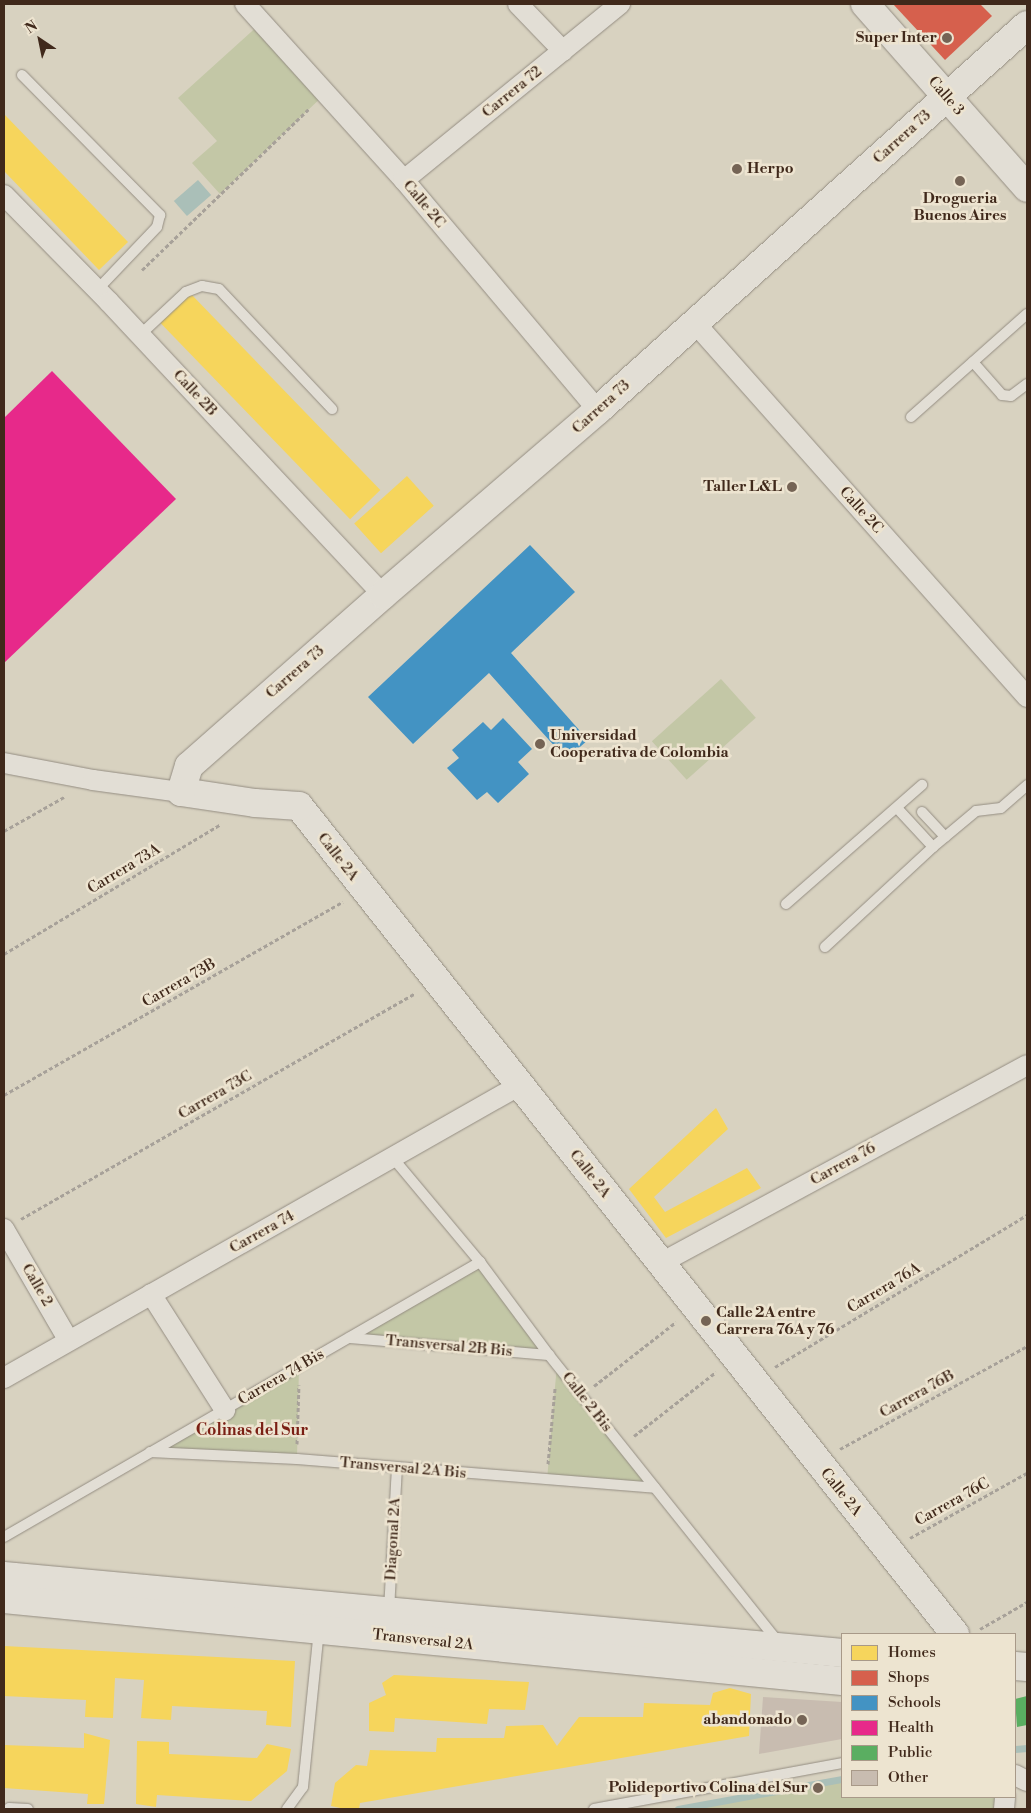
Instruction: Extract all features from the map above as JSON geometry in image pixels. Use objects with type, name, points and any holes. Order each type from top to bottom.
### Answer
[{"type":"street","name":"Calle 2C","points":[[244,4],[404,180],[598,410]]},
{"type":"street","points":[[518,4],[562,50]]},
{"type":"street","name":"Carrera 72","points":[[404,180],[620,4]]},
{"type":"street","name":"Calle 3","points":[[865,4],[1027,188]]},
{"type":"street","name":"Carrera 73","points":[[181,792],[189,766],[383,595],[598,410],[1027,25]]},
{"type":"street","name":"Calle 2B","points":[[4,195],[140,335],[383,595]]},
{"type":"street","name":"Calle 2C","points":[[695,323],[1027,696]]},
{"type":"street","points":[[4,763],[94,780],[181,792]]},
{"type":"street","name":"Calle 2A","points":[[181,792],[255,803],[299,806],[734,1358],[954,1633]]},
{"type":"street","name":"Carrera 76","points":[[660,1264],[1027,1065]]},
{"type":"street","name":"Carrera 74","points":[[4,1378],[520,1085]]},
{"type":"street","name":"Calle 2","points":[[4,1229],[69,1341]]},
{"type":"street","points":[[151,1294],[225,1410]]},
{"type":"street","name":"Transversal 2A","points":[[4,1576],[320,1617],[841,1680]]},
{"type":"street","name":"Transversal 2A","points":[[4,1599],[320,1617],[389,1610],[841,1653]]},
{"type":"lane","points":[[22,75],[160,215],[158,227],[97,290]]},
{"type":"lane","points":[[140,335],[186,292],[202,286],[219,289],[332,409]]},
{"type":"lane","points":[[911,417],[1027,314]]},
{"type":"lane","points":[[973,362],[1002,395],[1011,396],[1027,384]]},
{"type":"lane","points":[[786,904],[922,785]]},
{"type":"lane","points":[[825,947],[976,811],[1001,808],[1027,785]]},
{"type":"lane","points":[[897,808],[933,848]]},
{"type":"lane","points":[[922,812],[945,837]]},
{"type":"lane","name":"Calle 2 Bis","points":[[393,1158],[480,1262],[549,1355],[782,1647]]},
{"type":"lane","name":"Carrera 74 Bis","points":[[4,1536],[480,1262]]},
{"type":"lane","name":"Transversal 2B Bis","points":[[349,1338],[549,1355]]},
{"type":"lane","name":"Transversal 2A Bis","points":[[150,1452],[297,1460],[656,1488]]},
{"type":"lane","name":"Diagonal 2A","points":[[389,1610],[397,1468]]},
{"type":"lane","points":[[287,1809],[304,1788],[320,1617]]},
{"type":"lane","points":[[594,1809],[841,1763]]},
{"type":"lane","points":[[9,1808],[28,1809]]},
{"type":"path","points":[[138,274],[326,93]]},
{"type":"path","points":[[4,831],[94,780]]},
{"type":"path","name":"Carrera 73A","points":[[4,954],[222,823]]},
{"type":"path","name":"Carrera 73B","points":[[4,1095],[365,889]]},
{"type":"path","name":"Carrera 73C","points":[[4,1229],[437,980]]},
{"type":"path","name":"Carrera 76A","points":[[752,1380],[1027,1215]]},
{"type":"path","points":[[582,1396],[695,1308]]},
{"type":"path","name":"Carrera 76B","points":[[817,1462],[1027,1346]]},
{"type":"path","points":[[622,1446],[734,1358]]},
{"type":"path","points":[[547,1480],[557,1364]]},
{"type":"path","points":[[297,1460],[299,1366]]},
{"type":"path","name":"Carrera 76C","points":[[888,1550],[1027,1473]]},
{"type":"path","points":[[973,1633],[1027,1602]]},
{"type":"green space","points":[[262,22],[326,93],[220,194],[192,163],[217,141],[178,98]]},
{"type":"green space","points":[[721,679],[756,718],[687,780],[652,741]]},
{"type":"green space","points":[[480,1262],[549,1355],[349,1338]]},
{"type":"green space","points":[[557,1364],[655,1488],[547,1480]]},
{"type":"green space","points":[[299,1366],[297,1459],[150,1452]]},
{"type":"green space","name":"Polideportivo Colina del Sur","points":[[841,1779],[841,1798],[1005,1798],[1004,1809],[679,1809]]},
{"type":"water","points":[[198,180],[211,195],[187,216],[174,201]]},
{"type":"building: Homes","points":[[4,114],[128,242],[99,270],[4,171]]},
{"type":"building: Homes","points":[[190,293],[380,490],[350,519],[160,322]]},
{"type":"building: Homes","points":[[407,476],[434,506],[381,553],[354,524]]},
{"type":"building: Homes","points":[[716,1108],[728,1129],[654,1197],[665,1212],[747,1168],[761,1188],[666,1238],[629,1189]]},
{"type":"building: Homes","points":[[4,1646],[295,1661],[291,1727],[266,1725],[267,1711],[172,1706],[171,1720],[141,1718],[144,1680],[115,1678],[113,1718],[85,1717],[86,1700],[4,1696]]},
{"type":"building: Homes","points":[[394,1675],[529,1682],[525,1710],[489,1709],[487,1724],[395,1718],[394,1732],[369,1731],[369,1703],[386,1695],[382,1683]]},
{"type":"building: Homes","points":[[730,1688],[751,1694],[749,1736],[360,1803],[359,1809],[331,1806],[335,1783],[356,1765],[367,1766],[370,1750],[436,1752],[437,1738],[504,1738],[506,1726],[543,1725],[557,1746],[579,1717],[643,1717],[644,1703],[710,1705],[713,1693]]},
{"type":"building: Homes","points":[[84,1733],[110,1740],[104,1804],[87,1804],[88,1794],[4,1788],[4,1745],[84,1748]]},
{"type":"building: Homes","points":[[137,1741],[169,1742],[169,1754],[257,1758],[267,1744],[291,1749],[287,1771],[251,1801],[157,1795],[156,1807],[136,1804]]},
{"type":"building: Shops","name":"Super Inter","points":[[893,4],[980,4],[992,16],[945,60]]},
{"type":"building: Schools","points":[[530,545],[575,592],[511,653],[588,740],[566,759],[489,673],[413,744],[368,697]]},
{"type":"building: Schools","points":[[503,718],[532,749],[518,762],[529,774],[498,803],[487,792],[477,800],[447,768],[459,758],[452,750],[483,722],[491,730]]},
{"type":"building: Health","points":[[52,371],[176,499],[4,663],[4,418]]},
{"type":"building: Public","points":[[1027,1696],[1027,1725],[1017,1727],[1016,1699]]},
{"type":"building: Other","name":"abandonado","points":[[763,1697],[841,1702],[841,1739],[759,1754]]},
{"type":"waterway","points":[[1016,1749],[1027,1748]]},
{"type":"waterway","points":[[678,1809],[841,1779]]},
{"type":"place","name":"Super Inter","points":[[947,38]]},
{"type":"place","name":"Herpo","points":[[737,169]]},
{"type":"place","name":"Drogueria Buenos Aires","points":[[960,181]]},
{"type":"place","name":"Taller L&L","points":[[792,487]]},
{"type":"place","name":"Universidad Cooperativa de Colombia","points":[[540,744]]},
{"type":"place","name":"Calle 2A entre Carrera 76A y 76","points":[[706,1321]]},
{"type":"place","name":"abandonado","points":[[802,1720]]},
{"type":"place","name":"Polideportivo Colina del Sur","points":[[818,1788]]},
{"type":"district","name":"Colinas del Sur","points":[[252,1430]]}]
